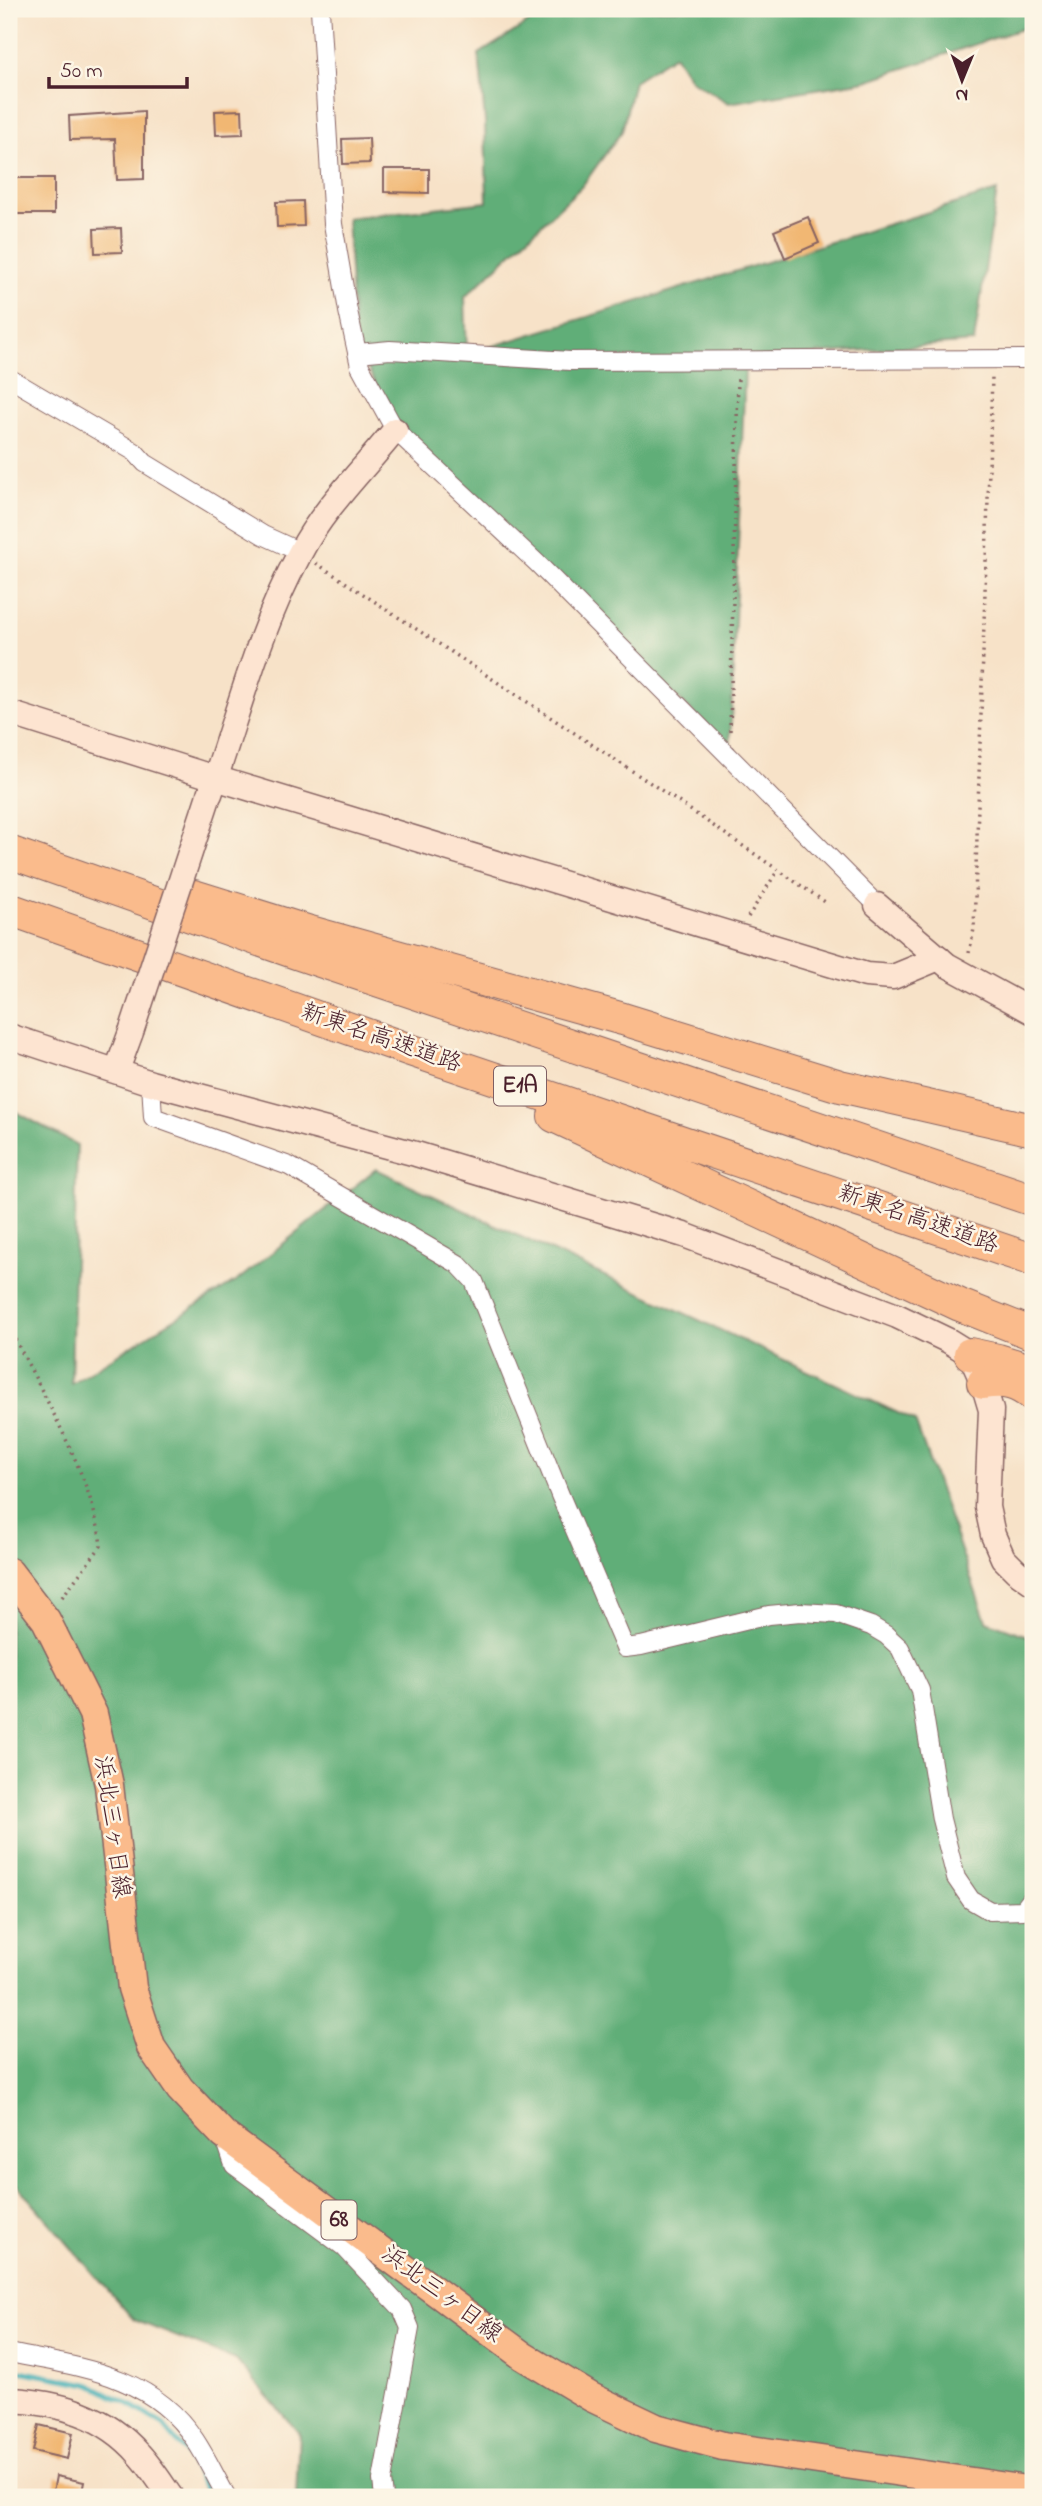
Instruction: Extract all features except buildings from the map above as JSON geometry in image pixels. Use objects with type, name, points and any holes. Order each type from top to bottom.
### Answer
[{"type":"highway","points":[[9,838],[310,932],[622,1019],[840,1086],[1033,1130]]},
{"type":"highway","name":"E1A","points":[[9,852],[299,954],[1033,1200]]},
{"type":"highway","name":"新東名高速道路","points":[[9,909],[410,1049],[1033,1259]]},
{"type":"highway","points":[[410,1049],[960,1305],[1033,1334]]},
{"type":"highway","points":[[970,1354],[1033,1371]]},
{"type":"highway","points":[[983,1383],[1013,1383],[1033,1396]]},
{"type":"main road","name":"浜北三ヶ日線","points":[[9,1572],[46,1620],[93,1714],[109,1785],[132,1988],[151,2047],[180,2089],[224,2135],[523,2357],[591,2397],[656,2428],[723,2446],[948,2488],[1033,2491]]},
{"type":"street","points":[[320,9],[333,224],[348,311],[360,366],[395,430],[537,564],[877,905],[939,958],[1033,1013]]},
{"type":"street","points":[[358,353],[390,350],[570,361],[1033,359]]},
{"type":"street","points":[[9,378],[135,452],[145,463],[263,535],[300,552]]},
{"type":"street","points":[[117,1070],[258,653],[300,552],[354,478],[395,430]]},
{"type":"street","points":[[9,713],[212,788],[866,975],[893,977],[939,958]]},
{"type":"street","points":[[9,1036],[151,1083],[416,1154],[684,1235],[897,1316],[948,1341],[970,1354],[991,1410],[987,1507],[996,1546],[1003,1558],[1033,1583]]},
{"type":"street","points":[[151,1083],[153,1117],[289,1166],[458,1264],[474,1281],[625,1648],[769,1615],[800,1612],[836,1614],[871,1626],[886,1635],[900,1648],[920,1690],[942,1819],[956,1878],[971,1900],[990,1911],[1023,1910],[1033,1897]]},
{"type":"street","points":[[224,2135],[234,2165],[344,2247],[402,2309],[410,2328],[382,2480],[384,2497]]},
{"type":"street","points":[[9,2353],[98,2371],[143,2390],[172,2413],[194,2438],[227,2497]]},
{"type":"street","points":[[9,2400],[77,2411],[103,2423],[138,2453],[171,2497]]},
{"type":"path","points":[[964,975],[974,929],[993,358]]},
{"type":"path","points":[[729,758],[738,359]]},
{"type":"path","points":[[300,552],[659,788],[825,902]]},
{"type":"path","points":[[736,936],[778,870]]},
{"type":"path","points":[[9,1327],[72,1454],[99,1524],[101,1546],[46,1620]]},
{"type":"green space","points":[[550,9],[1033,9],[1033,25],[866,81],[729,103],[691,80],[674,55],[634,81],[622,131],[582,186],[465,297],[467,354],[997,191],[974,342],[748,359],[745,369],[730,748],[400,435],[354,340],[347,218],[487,202],[485,122],[479,54]]},
{"type":"green space","points":[[9,1108],[77,1145],[71,1383],[238,1280],[376,1169],[915,1421],[986,1621],[1033,1638],[1033,2497],[296,2497],[299,2433],[236,2360],[134,2320],[9,2176]]},
{"type":"waterway","points":[[9,2369],[89,2384],[162,2424],[186,2453],[210,2497]]}]
